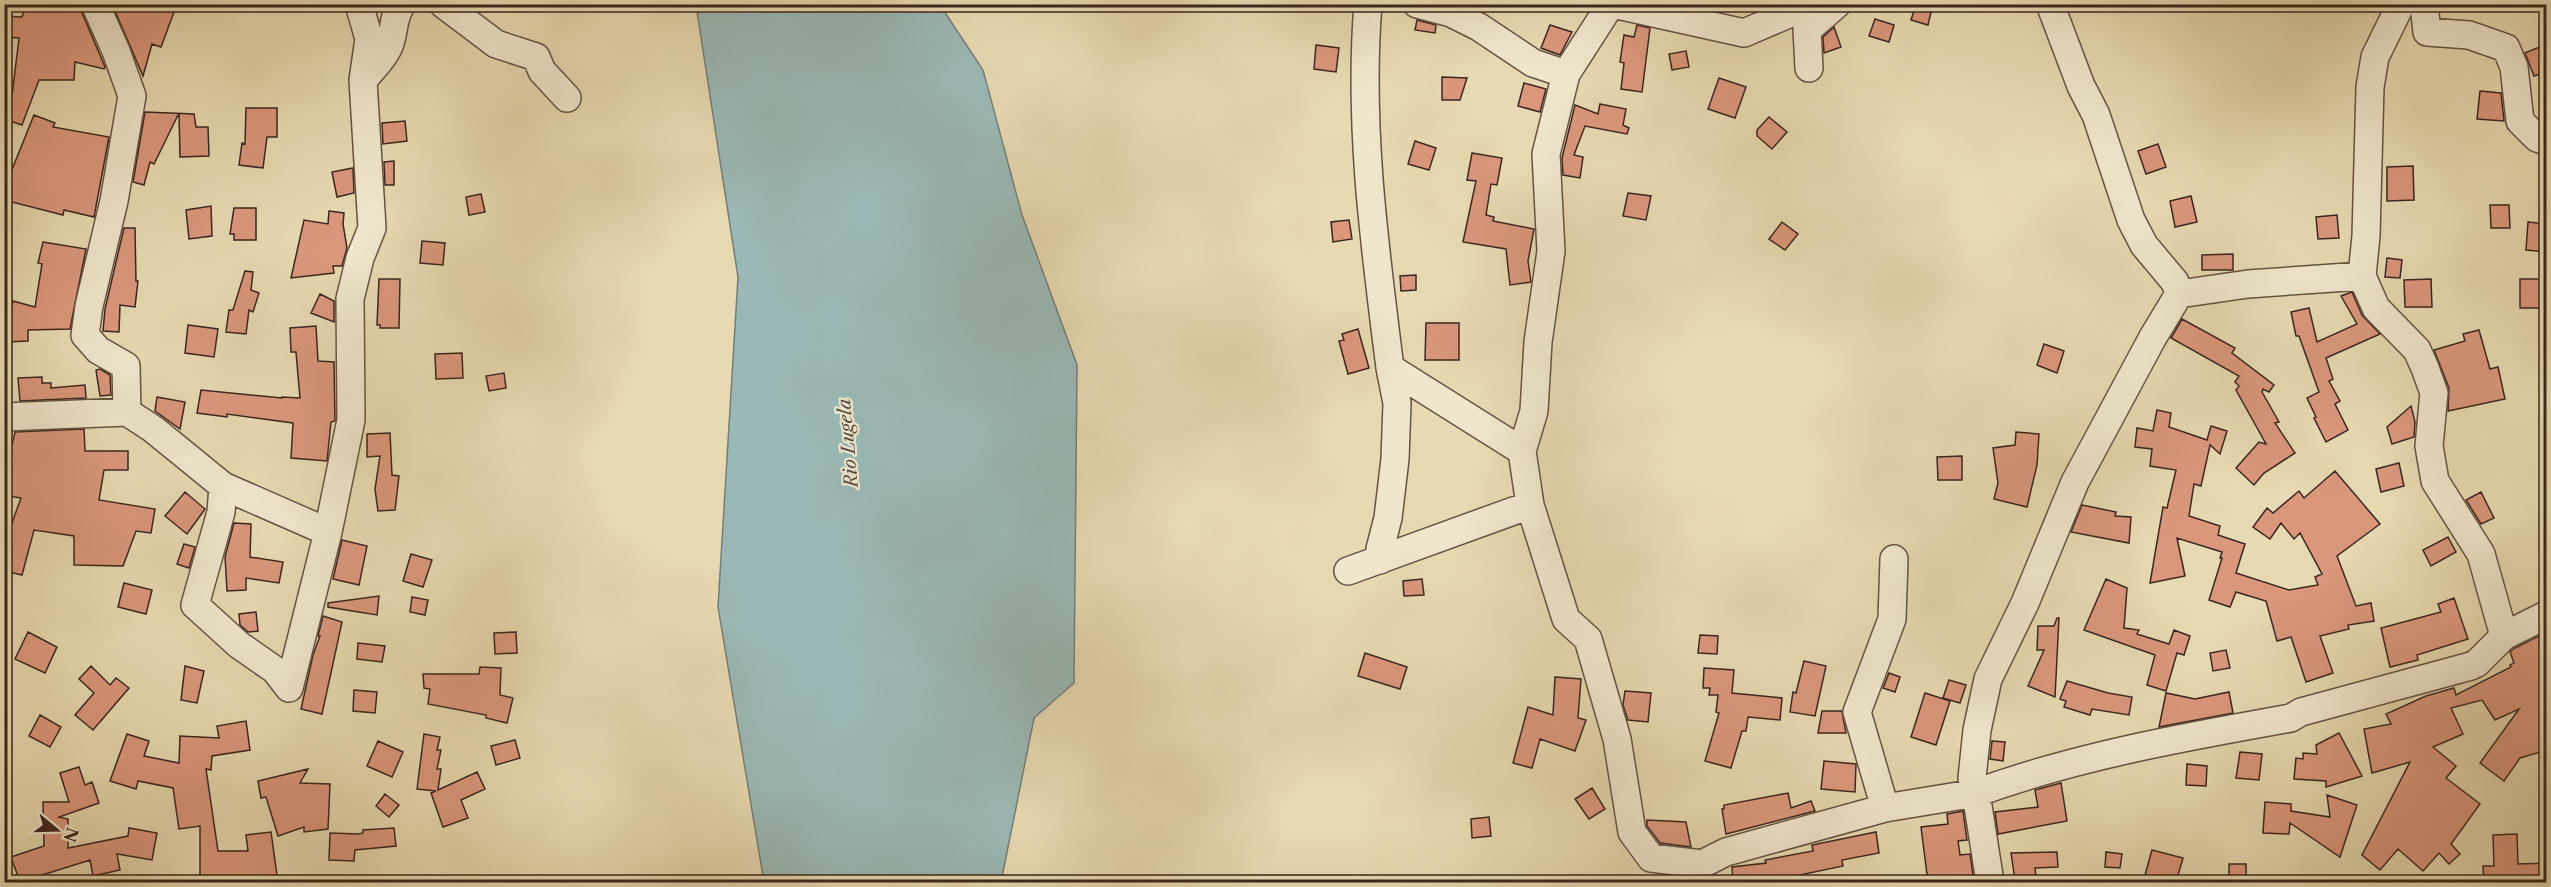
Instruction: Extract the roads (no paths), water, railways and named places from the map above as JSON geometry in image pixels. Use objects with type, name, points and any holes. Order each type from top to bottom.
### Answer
[{"type":"street","points":[[95,4],[116,51],[132,96],[114,201],[89,306],[85,335],[98,350],[126,366],[127,412]]},
{"type":"street","points":[[224,486],[221,512],[195,605],[239,645],[275,670],[289,688],[328,532],[351,420],[350,299],[360,258],[372,228],[363,80],[369,39],[358,4]]},
{"type":"street","points":[[363,80],[380,61],[389,45],[396,12],[402,4]]},
{"type":"street","points":[[443,4],[496,44],[536,57],[542,71],[567,98]]},
{"type":"street","points":[[1368,4],[1366,31],[1368,186],[1390,368],[1397,403],[1395,459],[1389,518],[1380,549],[1380,560]]},
{"type":"street","points":[[1417,4],[1451,13],[1479,27],[1533,63],[1566,74]]},
{"type":"street","points":[[1812,4],[1744,33],[1612,4],[1566,74],[1546,154],[1551,251],[1538,342],[1534,411],[1522,451],[1530,505],[1566,619],[1588,639],[1617,739],[1632,832],[1651,858],[1702,864],[1726,852],[1885,808],[1976,793],[2025,775],[2177,739],[2291,718],[2301,712],[2471,666],[2477,663],[2504,636],[2547,615]]},
{"type":"street","points":[[1809,68],[1807,30],[1837,4]]},
{"type":"street","points":[[2050,4],[2081,86],[2096,115],[2131,220],[2144,245],[2175,282],[2179,294]]},
{"type":"street","points":[[2401,4],[2375,57],[2370,87],[2366,236],[2362,276],[2376,308],[2417,350],[2425,368],[2434,393],[2429,446],[2435,481],[2481,554],[2504,636]]},
{"type":"street","points":[[2424,4],[2427,32],[2469,35],[2506,48],[2514,67],[2520,121],[2537,138],[2547,141]]},
{"type":"street","points":[[1990,882],[1972,778],[1977,730],[1988,679],[2025,603],[2075,482],[2152,337],[2179,294],[2248,284],[2362,276]]},
{"type":"street","points":[[1390,368],[1522,451]]},
{"type":"street","points":[[4,417],[127,412],[153,429],[224,486],[328,532]]},
{"type":"street","points":[[1348,571],[1530,505]]},
{"type":"street","points":[[1885,808],[1857,712],[1892,619],[1894,559]]},
{"type":"water","name":"Rio Lugela","points":[[696,5],[940,5],[983,70],[1022,215],[1077,365],[1074,683],[1034,718],[1001,882],[764,882],[718,607],[738,277]]}]
